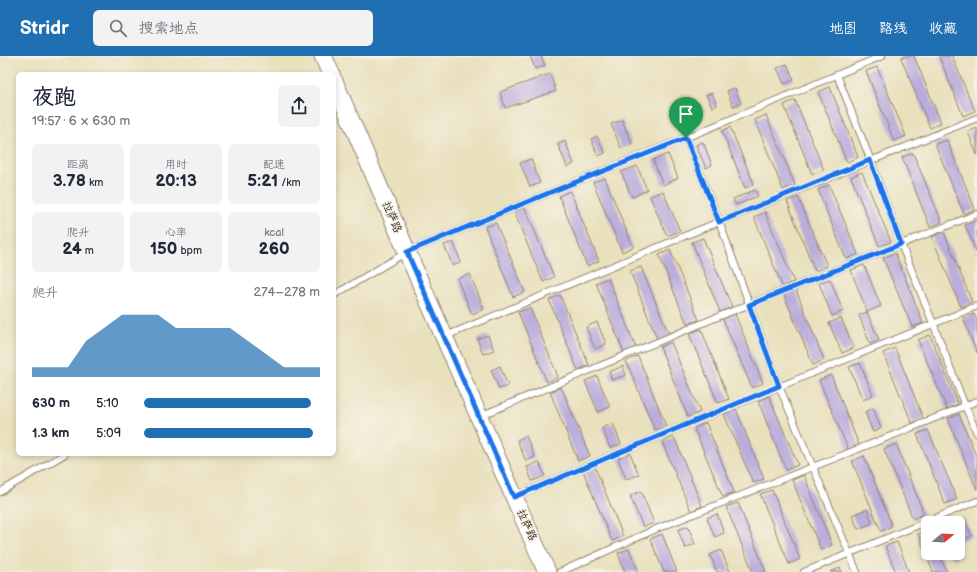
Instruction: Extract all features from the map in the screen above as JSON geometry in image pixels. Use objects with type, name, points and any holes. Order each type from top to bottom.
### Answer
[{"type":"street","points":[[323,56],[330,72]]},
{"type":"street","name":"拉萨路","points":[[336,86],[547,572]]},
{"type":"lane","points":[[336,294],[407,252],[882,56]]},
{"type":"lane","points":[[837,75],[901,244],[977,433]]},
{"type":"lane","points":[[444,337],[719,222],[977,118]]},
{"type":"lane","points":[[686,138],[719,222],[779,386],[857,572]]},
{"type":"lane","points":[[479,416],[710,320],[977,214]]},
{"type":"lane","points":[[514,497],[779,386],[977,306]]},
{"type":"lane","points":[[560,572],[656,529],[977,401]]},
{"type":"lane","points":[[0,492],[62,456]]},
{"type":"lane","points":[[804,572],[977,501]]},
{"type":"building","points":[[530,56],[541,56],[545,66],[535,69]]},
{"type":"building","points":[[906,56],[914,56],[941,123],[930,128],[901,58]]},
{"type":"building","points":[[939,56],[952,56],[975,111],[963,116]]},
{"type":"building","points":[[787,64],[794,80],[784,84],[777,68]]},
{"type":"building","points":[[877,67],[906,136],[894,141],[866,71]]},
{"type":"building","points":[[550,74],[556,91],[505,108],[500,92]]},
{"type":"building","points":[[830,87],[858,157],[847,162],[818,92]]},
{"type":"building","points":[[735,88],[741,103],[733,106],[727,91]]},
{"type":"building","points":[[712,93],[717,105],[712,107],[706,95]]},
{"type":"building","points":[[795,100],[824,170],[812,174],[784,105]]},
{"type":"building","points":[[766,115],[795,185],[783,190],[755,120]]},
{"type":"building","points":[[622,120],[632,144],[621,148],[611,124]]},
{"type":"building","points":[[730,127],[754,184],[745,188],[722,131]]},
{"type":"building","points":[[977,128],[977,155],[968,132]]},
{"type":"building","points":[[597,136],[605,153],[598,156],[591,139]]},
{"type":"building","points":[[947,140],[975,209],[964,214],[935,144]]},
{"type":"building","points":[[565,141],[574,164],[567,167],[558,144]]},
{"type":"building","points":[[703,142],[712,165],[706,168],[696,145]]},
{"type":"building","points":[[913,153],[942,222],[930,227],[902,157]]},
{"type":"building","points":[[668,154],[678,178],[663,185],[653,160]]},
{"type":"building","points":[[531,159],[540,183],[530,187],[520,163]]},
{"type":"building","points":[[637,166],[647,190],[632,197],[621,172]]},
{"type":"building","points":[[862,172],[891,242],[879,246],[851,177]]},
{"type":"building","points":[[605,178],[633,247],[622,252],[593,182]]},
{"type":"building","points":[[829,185],[858,254],[846,259],[818,190]]},
{"type":"building","points":[[755,190],[758,196],[736,205],[733,199]]},
{"type":"building","points":[[570,191],[599,261],[587,266],[559,196]]},
{"type":"building","points":[[663,191],[680,231],[667,236],[650,196]]},
{"type":"building","points":[[798,197],[827,266],[815,271],[787,201]]},
{"type":"building","points":[[525,208],[554,277],[543,282],[514,212]]},
{"type":"building","points":[[765,212],[794,282],[782,286],[754,217]]},
{"type":"building","points":[[977,220],[977,253],[965,225]]},
{"type":"building","points":[[496,223],[525,292],[513,297],[485,227]]},
{"type":"building","points":[[944,232],[972,302],[961,307],[932,237]]},
{"type":"building","points":[[703,238],[732,307],[720,312],[692,242]]},
{"type":"building","points":[[453,242],[461,262],[453,266],[444,245]]},
{"type":"building","points":[[670,250],[699,320],[687,324],[659,255]]},
{"type":"building","points":[[895,253],[923,323],[912,327],[883,258]]},
{"type":"building","points":[[864,265],[881,306],[867,312],[851,270]]},
{"type":"building","points":[[641,267],[670,336],[658,341],[630,271]]},
{"type":"building","points":[[470,274],[484,309],[472,314],[457,279]]},
{"type":"building","points":[[608,278],[636,348],[624,353],[596,283]]},
{"type":"building","points":[[830,279],[843,311],[832,316],[819,283]]},
{"type":"building","points":[[796,290],[824,360],[813,365],[784,295]]},
{"type":"building","points":[[560,295],[589,365],[578,370],[549,300]]},
{"type":"building","points":[[530,308],[558,377],[547,382],[518,312]]},
{"type":"building","points":[[867,312],[879,340],[870,344],[859,315]]},
{"type":"building","points":[[735,314],[763,383],[752,388],[723,319]]},
{"type":"building","points":[[974,314],[977,320],[977,353],[963,318]]},
{"type":"building","points":[[841,318],[854,348],[842,353],[829,323]]},
{"type":"building","points":[[597,322],[606,344],[595,349],[586,327]]},
{"type":"building","points":[[701,329],[729,399],[718,403],[689,334]]},
{"type":"building","points":[[488,335],[494,350],[483,354],[477,339]]},
{"type":"building","points":[[930,335],[958,404],[947,409],[918,340]]},
{"type":"building","points":[[671,342],[700,412],[688,417],[660,347]]},
{"type":"building","points":[[895,348],[923,418],[912,423],[883,353]]},
{"type":"building","points":[[638,356],[666,426],[655,430],[626,361]]},
{"type":"building","points":[[860,363],[873,395],[863,400],[849,367]]},
{"type":"building","points":[[500,366],[508,386],[499,389],[491,370]]},
{"type":"building","points":[[623,366],[626,375],[612,380],[609,372]]},
{"type":"building","points":[[831,375],[859,445],[848,449],[819,380]]},
{"type":"building","points":[[597,376],[610,407],[598,412],[585,381]]},
{"type":"building","points":[[561,387],[590,456],[578,461],[550,392]]},
{"type":"building","points":[[769,396],[798,465],[786,470],[758,401]]},
{"type":"building","points":[[873,408],[881,428],[873,432],[865,412]]},
{"type":"building","points":[[736,409],[764,479],[753,483],[724,414]]},
{"type":"building","points":[[959,414],[977,458],[977,490],[948,419]]},
{"type":"building","points":[[613,423],[621,444],[610,448],[602,428]]},
{"type":"building","points":[[706,423],[734,492],[723,497],[694,428]]},
{"type":"building","points":[[928,430],[957,499],[945,504],[917,434]]},
{"type":"building","points":[[526,436],[535,457],[526,461],[517,440]]},
{"type":"building","points":[[674,437],[702,506],[691,511],[662,442]]},
{"type":"building","points":[[896,444],[924,514],[913,519],[884,449]]},
{"type":"building","points":[[630,453],[639,475],[626,479],[618,458]]},
{"type":"building","points":[[864,456],[892,526],[881,531],[852,461]]},
{"type":"building","points":[[539,462],[545,476],[532,481],[527,467]]},
{"type":"building","points":[[595,467],[623,536],[612,541],[583,471]]},
{"type":"building","points":[[804,475],[832,545],[821,550],[792,480]]},
{"type":"building","points":[[772,490],[800,559],[789,564],[760,494]]},
{"type":"building","points":[[641,491],[654,523],[643,527],[630,496]]},
{"type":"building","points":[[738,503],[766,572],[753,572],[726,507]]},
{"type":"building","points":[[867,509],[872,523],[858,529],[852,515]]},
{"type":"building","points":[[717,514],[724,533],[715,537],[707,518]]},
{"type":"building","points":[[965,520],[972,536],[965,539]]},
{"type":"building","points":[[688,526],[695,544],[685,548],[678,530]]},
{"type":"building","points":[[921,533],[921,542],[918,534]]},
{"type":"building","points":[[662,534],[677,572],[664,572],[650,539]]},
{"type":"building","points":[[897,542],[909,572],[896,572],[885,546]]},
{"type":"building","points":[[629,549],[639,572],[625,572],[618,553]]},
{"type":"building","points":[[721,550],[730,572],[717,572],[710,555]]},
{"type":"building","points":[[928,560],[942,560],[947,572],[933,572]]},
{"type":"building","points":[[840,568],[842,572],[830,572]]},
{"type":"route","points":[[686,138],[719,222],[870,160],[901,244],[749,305],[779,386],[514,497],[407,252],[686,138]]}]
